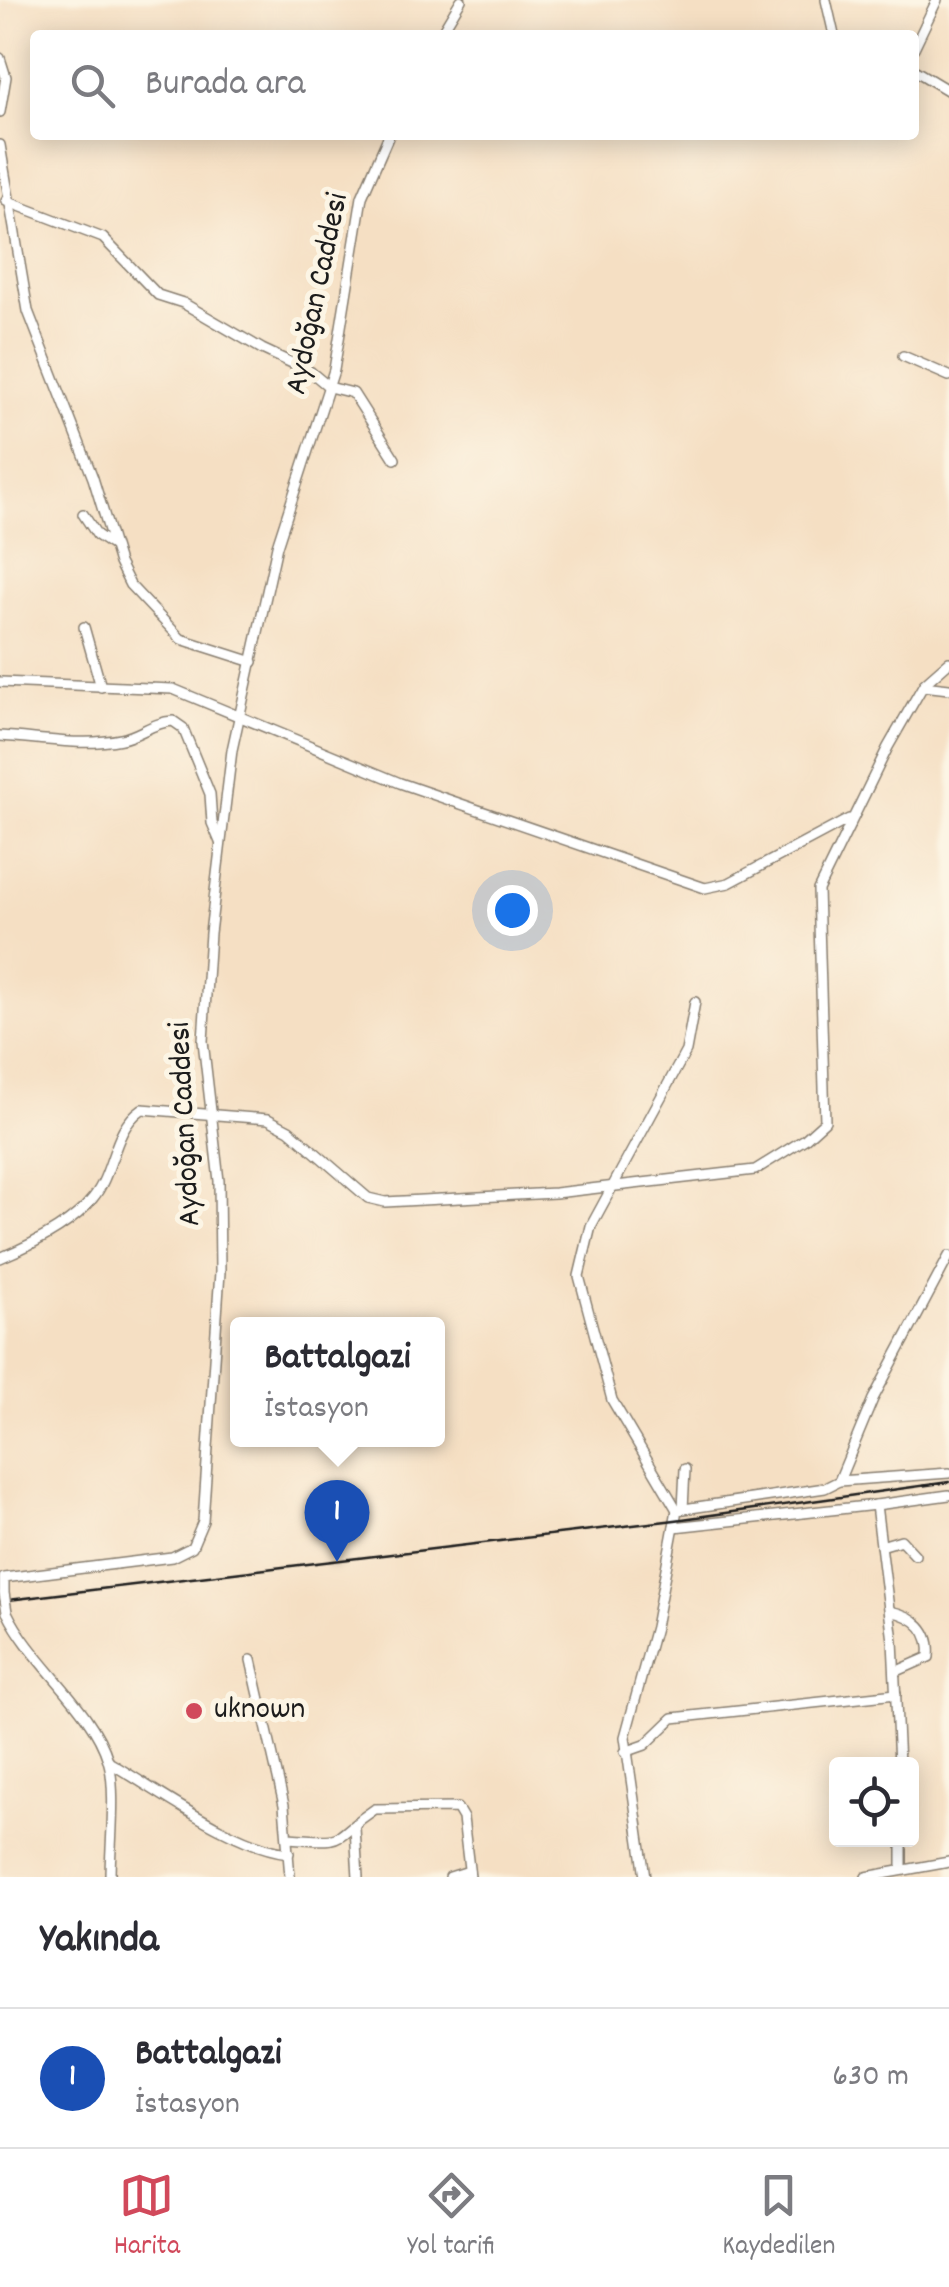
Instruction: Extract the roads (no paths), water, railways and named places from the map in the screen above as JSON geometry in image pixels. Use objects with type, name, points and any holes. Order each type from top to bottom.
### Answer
[{"type":"street","points":[[443,30],[461,0]]},
{"type":"street","points":[[826,0],[833,30]]},
{"type":"street","points":[[919,38],[937,0]]},
{"type":"street","points":[[0,58],[6,86],[0,112]]},
{"type":"street","points":[[919,73],[949,91]]},
{"type":"street","name":"Aydoğan Caddesi","points":[[110,1763],[86,1721],[18,1636],[7,1612],[2,1573],[143,1562],[192,1547],[204,1521],[218,1342],[219,1181],[204,1041],[221,844],[276,546],[329,387],[354,226],[387,140]]},
{"type":"street","points":[[0,145],[3,198],[28,311],[130,585],[181,639],[254,662]]},
{"type":"street","points":[[3,198],[103,238],[158,295],[183,303],[262,350],[310,372],[329,387],[353,392],[395,459]]},
{"type":"street","points":[[902,356],[949,376]]},
{"type":"street","points":[[83,514],[97,535],[112,544]]},
{"type":"street","points":[[84,627],[101,687]]},
{"type":"street","points":[[0,1258],[55,1229],[93,1199],[124,1126],[142,1109],[268,1118],[289,1130],[368,1198],[384,1202],[613,1187],[755,1170],[806,1140],[825,1121],[818,890],[849,819],[923,686],[949,662]]},
{"type":"street","points":[[0,682],[173,689],[400,784],[705,888],[729,883],[849,819]]},
{"type":"street","points":[[923,686],[949,689]]},
{"type":"street","points":[[0,736],[74,742],[123,739],[173,720],[183,728],[210,794],[212,823],[221,844]]},
{"type":"street","points":[[680,1510],[612,1400],[578,1276],[591,1226],[686,1051],[695,1002]]},
{"type":"street","points":[[839,1481],[873,1399],[949,1256]]},
{"type":"street","points":[[645,1877],[625,1752],[656,1628],[685,1469]]},
{"type":"street","points":[[680,1510],[825,1488],[839,1481],[949,1473]]},
{"type":"street","points":[[674,1527],[949,1495]]},
{"type":"street","points":[[876,1505],[890,1611],[899,1757]]},
{"type":"street","points":[[882,1546],[901,1540],[914,1555]]},
{"type":"street","points":[[890,1611],[909,1615],[924,1630],[930,1648],[929,1658],[895,1672]]},
{"type":"street","points":[[251,1660],[271,1733],[288,1838],[290,1877]]},
{"type":"street","points":[[625,1752],[645,1745],[673,1718],[896,1694]]},
{"type":"street","points":[[110,1763],[202,1817],[270,1851],[288,1853]]},
{"type":"street","points":[[110,1763],[110,1877]]},
{"type":"street","points":[[288,1838],[330,1842],[355,1828],[375,1808],[456,1808],[463,1818],[469,1874],[450,1877]]},
{"type":"street","points":[[355,1828],[358,1877]]},
{"type":"street","points":[[902,1847],[902,1869]]},
{"type":"street","points":[[866,1877],[949,1862]]},
{"type":"railway","points":[[0,1601],[675,1520],[949,1482]]},
{"type":"place","name":"Battalgazi","points":[[337,1562]]},
{"type":"place","name":"uknown","points":[[194,1711]]}]
